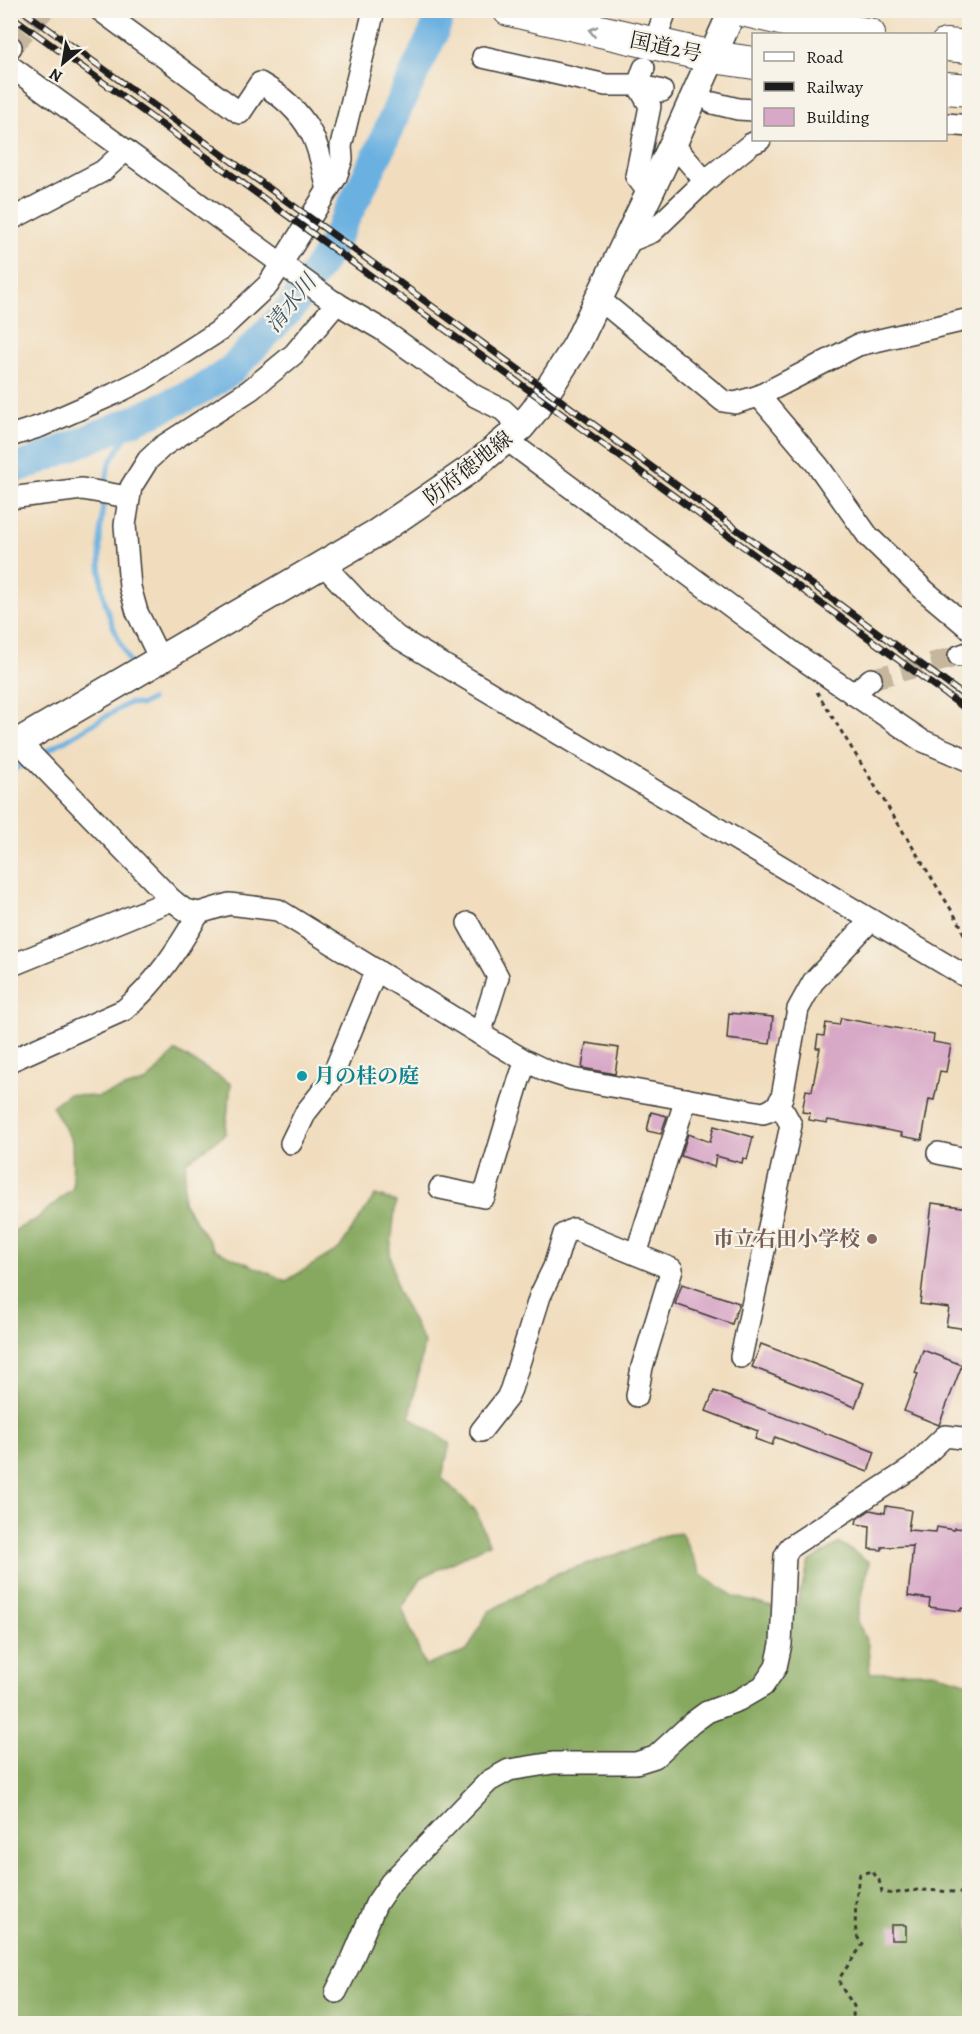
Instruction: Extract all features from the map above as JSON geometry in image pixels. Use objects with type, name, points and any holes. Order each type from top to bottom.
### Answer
[{"type":"highway","name":"国道2号","points":[[508,10],[713,57],[752,63]]},
{"type":"highway","points":[[742,10],[797,23],[862,33]]},
{"type":"highway","points":[[947,45],[969,47]]},
{"type":"highway","points":[[947,88],[969,90]]},
{"type":"main road","name":"防府徳地線","points":[[15,744],[378,532],[430,499],[514,434],[535,410],[576,346],[673,144],[733,10]]},
{"type":"street","points":[[100,10],[240,113],[260,83],[272,90],[296,112],[311,132],[328,190]]},
{"type":"street","points":[[10,436],[41,426],[114,394],[153,373],[219,331],[286,267],[336,177],[342,159],[341,146],[374,10]]},
{"type":"street","points":[[483,57],[606,85],[641,77],[662,91]]},
{"type":"street","points":[[10,66],[334,302],[381,328],[475,396],[503,410],[514,434],[795,654],[921,740],[969,761]]},
{"type":"street","points":[[641,77],[650,106],[636,176],[649,193]]},
{"type":"street","points":[[713,103],[746,110],[752,94]]},
{"type":"street","points":[[947,124],[969,126]]},
{"type":"street","points":[[625,243],[652,232],[705,181],[758,141]]},
{"type":"street","points":[[673,144],[705,181]]},
{"type":"street","points":[[10,220],[103,171],[126,150]]},
{"type":"street","points":[[598,298],[723,401],[735,403],[759,396],[858,345],[969,318]]},
{"type":"street","points":[[160,659],[137,612],[130,587],[125,525],[128,497],[137,476],[148,460],[163,446],[259,383],[294,354],[334,302]]},
{"type":"street","points":[[759,396],[819,467],[868,536],[925,591],[969,629]]},
{"type":"street","points":[[10,498],[82,489],[128,497]]},
{"type":"street","points":[[323,564],[366,610],[397,637],[969,979]]},
{"type":"street","points":[[853,694],[871,679]]},
{"type":"street","points":[[15,744],[172,900],[185,910],[199,913],[229,904],[278,910],[526,1061],[572,1079],[763,1113],[770,1111],[777,1106],[782,1097],[798,1009],[813,982],[871,920]]},
{"type":"street","points":[[10,966],[172,900]]},
{"type":"street","points":[[10,1061],[124,1010],[138,998],[162,969],[199,913]]},
{"type":"street","points":[[468,923],[498,977],[480,1034]]},
{"type":"street","points":[[291,1143],[306,1112],[330,1082],[376,970]]},
{"type":"street","points":[[440,1188],[484,1197],[526,1061]]},
{"type":"street","points":[[636,1254],[686,1099]]},
{"type":"street","points":[[741,1357],[791,1125],[784,1112],[777,1106]]},
{"type":"street","points":[[938,1153],[969,1160]]},
{"type":"street","points":[[481,1431],[507,1398],[540,1296],[555,1268],[564,1234],[574,1229],[672,1269],[642,1367],[638,1396]]},
{"type":"street","points":[[336,1992],[376,1904],[390,1882],[428,1846],[489,1781],[509,1770],[554,1763],[636,1763],[655,1757],[707,1712],[739,1700],[763,1686],[776,1666],[781,1644],[785,1556],[790,1547],[912,1468],[945,1436],[969,1440]]},
{"type":"path","points":[[812,684],[960,924],[969,951]]},
{"type":"path","points":[[859,2024],[853,2015],[854,2006],[840,1985],[840,1977],[862,1944],[856,1935],[855,1919],[856,1885],[860,1874],[872,1871],[879,1880],[882,1892],[887,1893],[899,1894],[906,1890],[969,1892]]},
{"type":"green space","points":[[176,1051],[231,1084],[225,1134],[186,1162],[183,1202],[214,1249],[286,1281],[339,1249],[375,1195],[396,1202],[390,1252],[397,1290],[424,1343],[410,1417],[450,1443],[442,1478],[476,1511],[489,1544],[421,1578],[402,1608],[425,1666],[467,1651],[488,1612],[558,1573],[631,1550],[664,1535],[681,1533],[701,1574],[735,1597],[794,1613],[809,1562],[840,1543],[869,1562],[857,1620],[868,1645],[870,1673],[933,1672],[969,1683],[969,2023],[11,2023],[10,1233],[35,1220],[73,1188],[72,1141],[52,1106],[68,1094],[97,1097],[147,1081]]},
{"type":"building","points":[[729,1013],[773,1017],[770,1044],[727,1039]]},
{"type":"building","points":[[841,1018],[934,1035],[933,1042],[951,1045],[946,1072],[940,1071],[934,1100],[929,1099],[922,1140],[901,1136],[902,1133],[865,1126],[828,1120],[827,1123],[809,1120],[810,1113],[802,1112],[806,1090],[812,1091],[820,1048],[816,1048],[818,1035],[824,1036],[826,1023],[839,1025]]},
{"type":"building","points":[[586,1043],[619,1048],[615,1074],[582,1068]]},
{"type":"building","points":[[651,1112],[667,1116],[661,1134],[647,1131]]},
{"type":"building","points":[[714,1126],[753,1137],[747,1160],[743,1158],[742,1163],[716,1156],[714,1167],[681,1156],[688,1134],[710,1142]]},
{"type":"building","points":[[932,1203],[969,1208],[967,1329],[946,1326],[949,1308],[920,1304]]},
{"type":"building","points":[[682,1284],[739,1303],[732,1324],[675,1304]]},
{"type":"building","points":[[761,1344],[864,1383],[855,1407],[752,1367]]},
{"type":"building","points":[[923,1350],[962,1365],[939,1425],[904,1411],[918,1374],[915,1373]]},
{"type":"building","points":[[714,1391],[875,1452],[868,1472],[775,1437],[772,1445],[755,1439],[758,1431],[706,1411]]},
{"type":"building","points":[[886,1506],[911,1510],[908,1530],[936,1532],[937,1527],[954,1530],[954,1528],[969,1529],[969,1609],[961,1608],[961,1611],[929,1607],[930,1599],[908,1596],[913,1546],[882,1547],[882,1550],[869,1549],[870,1526],[856,1524],[857,1519],[870,1510],[885,1513]]},
{"type":"building","points":[[891,1925],[906,1925],[906,1940],[891,1940]]},
{"type":"waterway","name":"清水川","points":[[10,469],[26,465],[201,390],[230,371],[290,309],[328,253],[379,152],[442,10]]},
{"type":"waterway","points":[[105,488],[109,464],[137,419]]},
{"type":"waterway","points":[[104,497],[100,542],[102,586],[109,615],[129,661]]},
{"type":"waterway","points":[[38,756],[129,703],[141,705],[151,700]]},
{"type":"waterway","points":[[10,772],[30,761]]},
{"type":"tunnel","points":[[11,47],[44,10]]},
{"type":"tunnel","points":[[871,679],[959,656]]},
{"type":"railway","points":[[22,10],[399,282],[970,700]]},
{"type":"railway","points":[[10,15],[970,712]]},
{"type":"place","name":"月の桂の庭","points":[[302,1076]]},
{"type":"place","name":"市立右田小学校","points":[[872,1239]]}]
